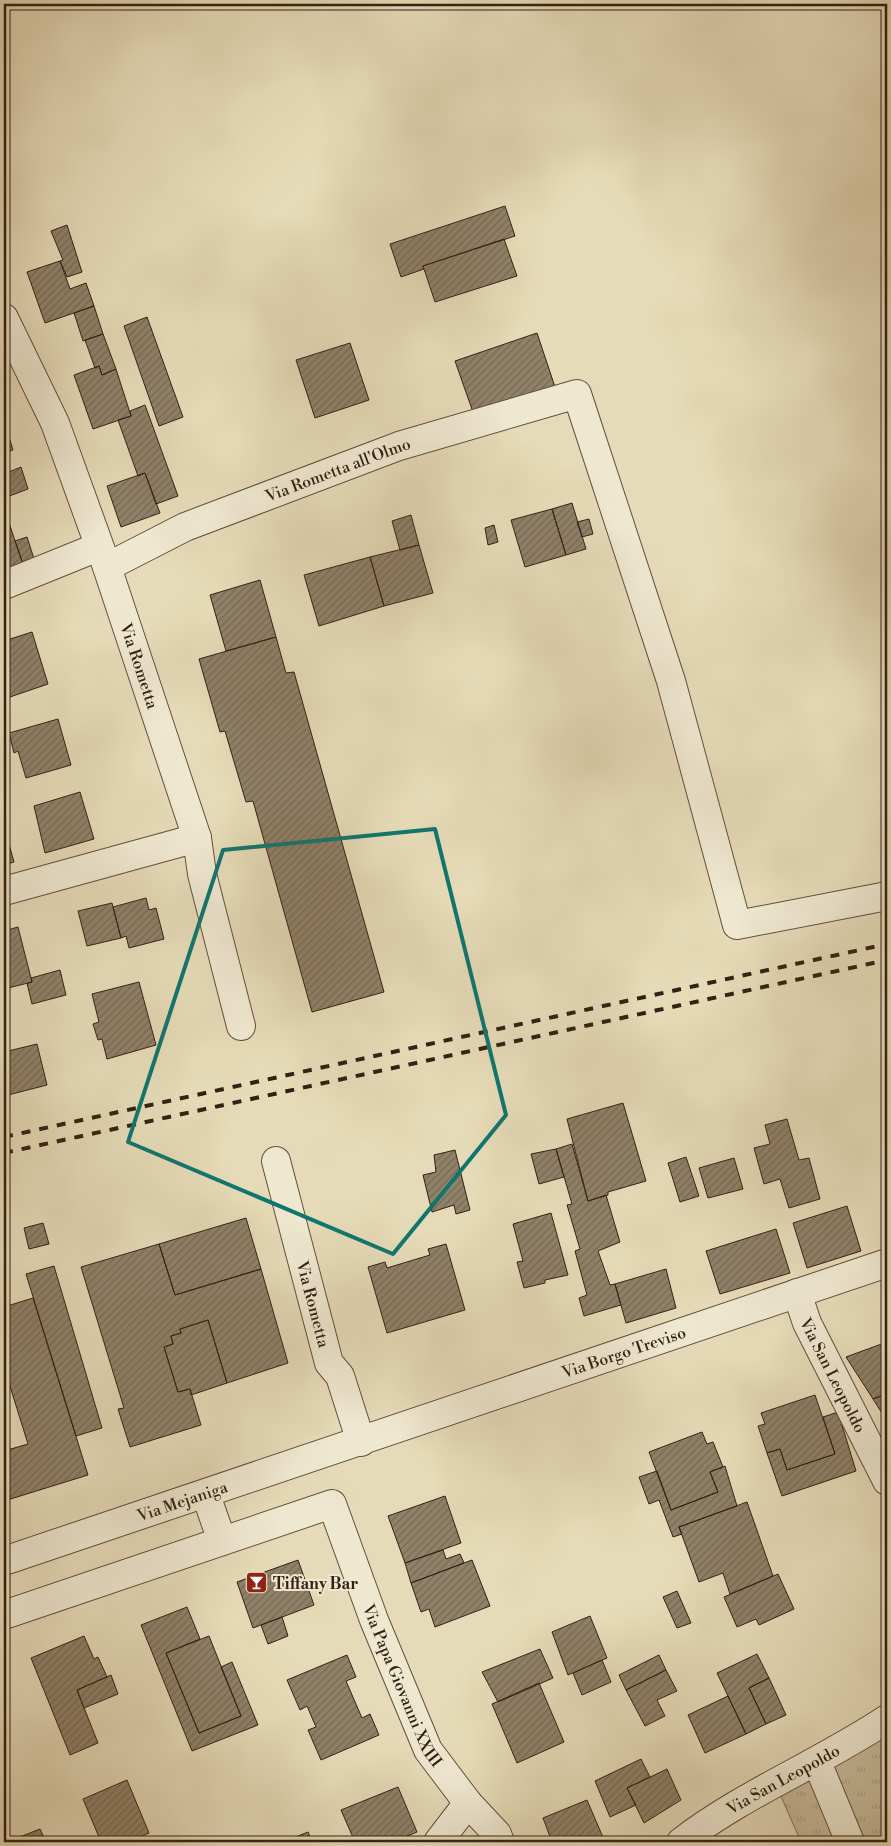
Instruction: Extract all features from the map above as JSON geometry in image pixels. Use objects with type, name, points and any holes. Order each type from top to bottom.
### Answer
[{"type":"street","name":"Via Rometta","points":[[4,318],[55,423],[197,838],[202,874],[241,1026]]},
{"type":"street","name":"Via Rometta all'Olmo","points":[[4,585],[102,557],[399,446],[577,394],[671,681],[736,925],[887,896]]},
{"type":"street","points":[[4,891],[197,838]]},
{"type":"street","name":"Via Rometta","points":[[276,1161],[329,1363],[340,1376],[361,1442]]},
{"type":"street","name":"Via Borgo Treviso","points":[[361,1442],[532,1381],[887,1263]]},
{"type":"street","name":"Via San Leopoldo","points":[[797,1293],[807,1323],[887,1482]]},
{"type":"street","name":"Via Mejaniga","points":[[4,1561],[361,1442]]},
{"type":"street","points":[[4,1614],[222,1541],[206,1495]]},
{"type":"street","name":"Via Papa Giovanni XXIII","points":[[222,1541],[332,1504],[374,1620],[428,1750],[468,1803],[497,1834],[500,1842]]},
{"type":"street","name":"Via San Leopoldo","points":[[681,1842],[709,1820],[817,1762],[884,1729]]},
{"type":"street","points":[[817,1762],[850,1842]]},
{"type":"street","points":[[438,1842],[468,1803]]},
{"type":"highlighted area","points":[[435,829],[506,1115],[393,1254],[128,1142],[223,850]]},
{"type":"green space","points":[[887,1731],[887,1842],[801,1842],[780,1794]]},
{"type":"building","points":[[505,206],[515,236],[423,266],[424,269],[401,277],[390,244]]},
{"type":"building","points":[[67,225],[82,272],[67,277],[60,261],[63,260],[51,231]]},
{"type":"building","points":[[504,239],[517,276],[435,302],[423,266]]},
{"type":"building","points":[[60,261],[70,289],[86,283],[94,306],[45,323],[27,272]]},
{"type":"building","points":[[94,306],[103,334],[83,341],[74,313]]},
{"type":"building","points":[[147,317],[183,417],[159,426],[124,326]]},
{"type":"building","points":[[537,333],[555,387],[474,415],[455,361]]},
{"type":"building","points":[[103,334],[116,369],[102,375],[99,366],[95,368],[85,340]]},
{"type":"building","points":[[350,343],[369,400],[315,418],[296,360]]},
{"type":"building","points":[[99,366],[102,375],[116,369],[131,416],[93,429],[74,375]]},
{"type":"building","points":[[145,405],[178,496],[156,504],[145,473],[138,476],[118,420],[131,416],[130,411]]},
{"type":"building","points":[[4,421],[13,450],[4,453]]},
{"type":"building","points":[[21,467],[28,489],[4,498],[4,474]]},
{"type":"building","points":[[145,473],[160,513],[121,527],[107,486]]},
{"type":"building","points":[[572,503],[586,549],[566,555],[552,509]]},
{"type":"building","points":[[552,509],[566,555],[525,567],[511,520]]},
{"type":"building","points":[[411,515],[419,545],[400,550],[392,521]]},
{"type":"building","points":[[589,519],[593,534],[582,537],[577,522]]},
{"type":"building","points":[[9,523],[25,570],[4,577],[4,525]]},
{"type":"building","points":[[494,525],[498,542],[488,545],[485,528]]},
{"type":"building","points":[[27,537],[36,565],[25,570],[15,541]]},
{"type":"building","points":[[419,545],[433,593],[384,606],[370,557]]},
{"type":"building","points":[[370,557],[384,606],[319,626],[304,575]]},
{"type":"building","points":[[260,580],[276,637],[226,651],[210,595]]},
{"type":"building","points":[[32,632],[48,684],[4,699],[4,641]]},
{"type":"building","points":[[276,637],[286,673],[294,672],[384,992],[312,1012],[253,801],[246,802],[225,731],[220,732],[199,659]]},
{"type":"building","points":[[58,719],[71,765],[26,778],[18,751],[14,753],[9,733]]},
{"type":"building","points":[[80,792],[94,839],[45,853],[34,806]]},
{"type":"building","points":[[4,826],[14,862],[4,865]]},
{"type":"building","points":[[146,898],[149,910],[156,908],[164,939],[129,948],[126,936],[121,938],[113,907]]},
{"type":"building","points":[[112,903],[121,938],[87,946],[78,911]]},
{"type":"building","points":[[18,927],[32,982],[4,989],[4,931]]},
{"type":"building","points":[[60,970],[66,995],[32,1004],[27,983],[32,982],[31,978]]},
{"type":"building","points":[[139,982],[156,1045],[107,1059],[102,1039],[98,1040],[93,1024],[99,1022],[92,994]]},
{"type":"building","points":[[37,1044],[47,1085],[4,1096],[4,1052]]},
{"type":"building","points":[[623,1103],[646,1181],[608,1192],[608,1195],[588,1201],[567,1119]]},
{"type":"building","points":[[787,1119],[799,1160],[809,1158],[820,1199],[789,1208],[780,1179],[764,1184],[754,1148],[770,1144],[765,1125]]},
{"type":"building","points":[[572,1144],[588,1201],[606,1195],[620,1242],[598,1251],[610,1285],[615,1284],[621,1305],[584,1316],[579,1298],[587,1295],[575,1251],[580,1249],[567,1205],[572,1204],[556,1149]]},
{"type":"building","points":[[556,1149],[564,1177],[539,1184],[531,1154]]},
{"type":"building","points":[[455,1150],[470,1210],[456,1214],[454,1205],[432,1212],[423,1175],[436,1172],[434,1155]]},
{"type":"building","points":[[686,1157],[699,1196],[680,1202],[668,1163]]},
{"type":"building","points":[[734,1158],[743,1189],[708,1198],[699,1168]]},
{"type":"building","points":[[847,1206],[861,1251],[807,1268],[793,1223]]},
{"type":"building","points":[[551,1213],[568,1275],[545,1280],[545,1283],[524,1288],[517,1262],[523,1261],[513,1224]]},
{"type":"building","points":[[246,1218],[261,1269],[175,1295],[159,1244]]},
{"type":"building","points":[[43,1223],[49,1244],[29,1249],[24,1228]]},
{"type":"building","points":[[776,1229],[790,1273],[720,1294],[706,1251]]},
{"type":"building","points":[[159,1244],[175,1295],[261,1269],[288,1363],[227,1383],[208,1320],[180,1329],[181,1333],[171,1336],[173,1344],[164,1347],[178,1392],[190,1389],[201,1425],[130,1447],[118,1409],[124,1408],[81,1267]]},
{"type":"building","points":[[446,1244],[465,1310],[387,1333],[368,1267],[385,1262],[387,1268],[430,1255],[428,1249]]},
{"type":"building","points":[[54,1266],[102,1428],[76,1436],[26,1274]]},
{"type":"building","points":[[666,1269],[676,1308],[626,1323],[615,1284]]},
{"type":"building","points":[[33,1298],[88,1475],[4,1501],[4,1451],[28,1444],[4,1367],[4,1307]]},
{"type":"building","points":[[208,1320],[227,1383],[191,1395],[190,1389],[178,1392],[164,1347],[173,1344],[171,1336],[181,1333],[180,1329]]},
{"type":"building","points":[[887,1342],[887,1394],[873,1399],[846,1357]]},
{"type":"building","points":[[887,1394],[887,1421],[873,1399]]},
{"type":"building","points":[[815,1395],[835,1454],[787,1470],[780,1449],[767,1453],[758,1426],[765,1424],[761,1413]]},
{"type":"building","points":[[838,1412],[856,1471],[782,1496],[767,1453],[780,1449],[787,1470],[835,1454],[823,1417]]},
{"type":"building","points":[[702,1432],[707,1444],[713,1442],[723,1467],[710,1472],[718,1492],[671,1510],[649,1452]]},
{"type":"building","points":[[725,1466],[737,1506],[679,1527],[682,1534],[673,1537],[659,1500],[649,1504],[639,1477],[657,1471],[671,1510],[718,1492],[710,1472]]},
{"type":"building","points":[[445,1496],[461,1543],[405,1563],[388,1516]]},
{"type":"building","points":[[747,1502],[773,1576],[730,1594],[723,1573],[699,1582],[679,1527]]},
{"type":"building","points":[[443,1550],[446,1559],[460,1554],[464,1563],[411,1583],[405,1563]]},
{"type":"building","points":[[298,1560],[314,1605],[253,1628],[237,1582]]},
{"type":"building","points":[[472,1560],[490,1606],[435,1627],[429,1609],[421,1612],[411,1583]]},
{"type":"building","points":[[778,1574],[794,1609],[759,1625],[756,1619],[737,1627],[724,1597]]},
{"type":"building","points":[[677,1591],[691,1623],[677,1628],[663,1597]]},
{"type":"building","points":[[187,1607],[200,1639],[166,1653],[199,1733],[241,1716],[221,1667],[232,1662],[258,1725],[192,1751],[141,1625]]},
{"type":"building","points":[[590,1616],[607,1658],[568,1675],[552,1632]]},
{"type":"building","points":[[282,1617],[288,1636],[268,1644],[261,1625]]},
{"type":"building","points":[[84,1636],[94,1659],[98,1657],[107,1677],[77,1690],[98,1743],[70,1755],[31,1658]]},
{"type":"building","points":[[209,1636],[241,1716],[199,1733],[166,1653]]},
{"type":"building","points":[[540,1649],[553,1678],[498,1702],[482,1672]]},
{"type":"building","points":[[757,1654],[769,1678],[749,1688],[766,1724],[746,1734],[717,1673]]},
{"type":"building","points":[[347,1655],[356,1677],[346,1681],[362,1718],[370,1714],[379,1735],[321,1760],[308,1730],[316,1727],[307,1706],[300,1710],[287,1680]]},
{"type":"building","points":[[659,1655],[666,1670],[626,1690],[619,1675]]},
{"type":"building","points":[[602,1660],[611,1682],[582,1695],[573,1673]]},
{"type":"building","points":[[666,1670],[677,1691],[657,1700],[665,1716],[645,1726],[626,1690]]},
{"type":"building","points":[[111,1675],[118,1694],[84,1708],[77,1690]]},
{"type":"building","points":[[769,1678],[786,1715],[766,1724],[749,1688]]},
{"type":"building","points":[[539,1683],[564,1742],[517,1763],[492,1704]]},
{"type":"building","points":[[728,1696],[746,1734],[705,1753],[688,1715]]},
{"type":"building","points":[[641,1759],[650,1777],[627,1788],[636,1805],[610,1817],[595,1781]]},
{"type":"building","points":[[667,1769],[681,1800],[644,1823],[627,1788]]},
{"type":"building","points":[[127,1780],[149,1833],[127,1842],[101,1842],[83,1799]]},
{"type":"building","points":[[398,1787],[417,1832],[393,1842],[355,1842],[341,1810]]},
{"type":"building","points":[[587,1800],[605,1842],[552,1842],[543,1818]]},
{"type":"building","points":[[40,1829],[46,1842],[7,1842]]},
{"type":"building","points":[[308,1832],[312,1842],[283,1842]]},
{"type":"railway","points":[[4,1137],[887,944]]},
{"type":"railway","points":[[4,1153],[887,960]]},
{"type":"place","name":"Tiffany Bar","points":[[257,1583]]}]
